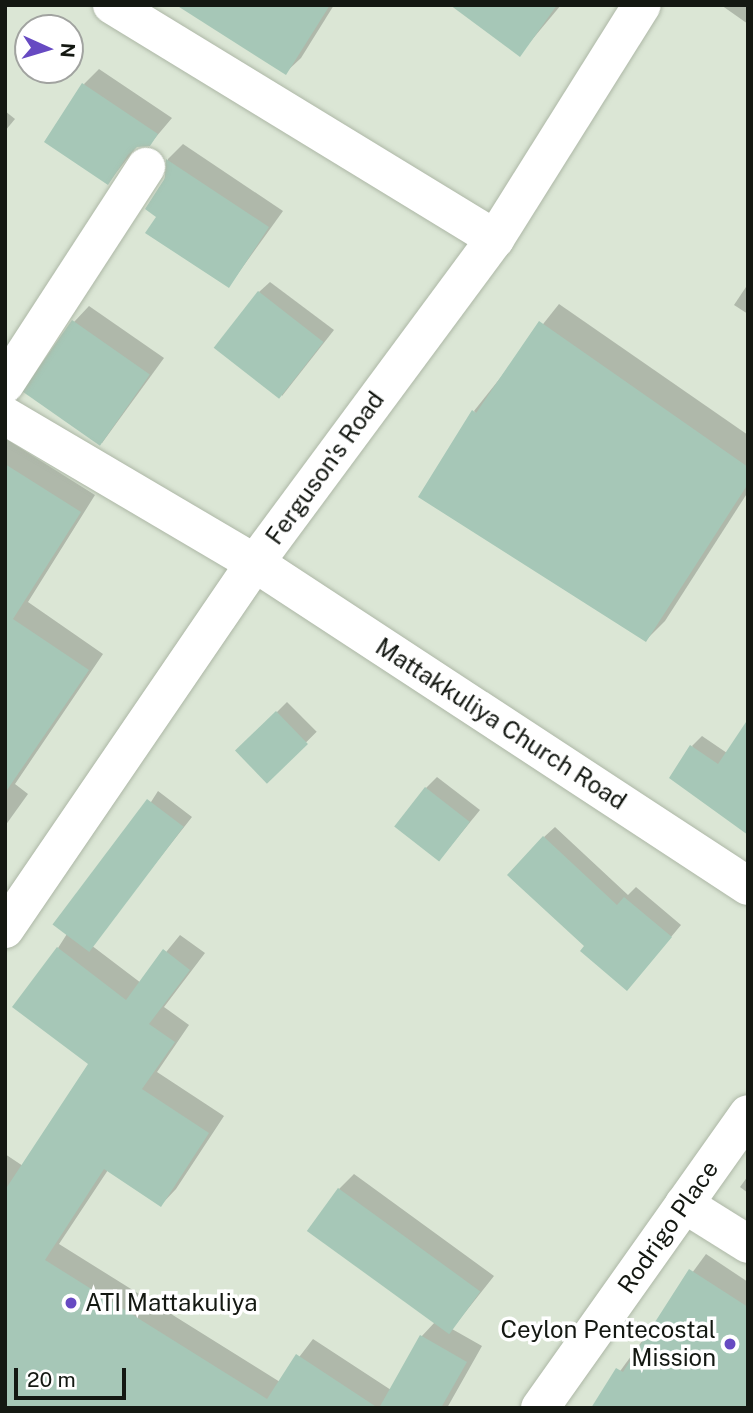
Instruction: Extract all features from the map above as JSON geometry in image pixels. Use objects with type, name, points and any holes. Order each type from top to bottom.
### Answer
[{"type":"street","points":[[112,5],[495,239]]},
{"type":"street","name":"Ferguson's Road","points":[[5,929],[255,563],[495,239],[642,5]]},
{"type":"street","points":[[5,384],[146,167]]},
{"type":"street","name":"Mattakkuliya Church Road","points":[[5,416],[255,563],[748,886]]},
{"type":"street","name":"Rodrigo Place","points":[[540,1408],[748,1114]]},
{"type":"street","points":[[684,1204],[748,1244]]},
{"type":"building","points":[[176,5],[330,5],[286,75]]},
{"type":"building","points":[[450,5],[557,5],[520,57]]},
{"type":"building","points":[[81,84],[158,134],[150,146],[137,147],[128,155],[108,185],[44,142]]},
{"type":"building","points":[[166,159],[269,227],[229,288],[145,233],[156,217],[145,209],[165,178]]},
{"type":"building","points":[[258,291],[323,342],[279,399],[214,348]]},
{"type":"building","points":[[72,320],[150,374],[100,446],[22,391]]},
{"type":"building","points":[[539,321],[748,467],[748,484],[646,642],[418,497],[472,410],[476,413]]},
{"type":"building","points":[[5,464],[81,512],[13,619],[89,670],[5,793]]},
{"type":"building","points":[[276,711],[308,744],[267,784],[235,751]]},
{"type":"building","points":[[748,719],[748,835],[669,778],[690,745],[718,764]]},
{"type":"building","points":[[425,787],[470,822],[439,861],[394,826]]},
{"type":"building","points":[[147,799],[184,827],[89,952],[53,924]]},
{"type":"building","points":[[543,836],[617,905],[624,897],[672,937],[627,991],[580,951],[584,946],[507,875]]},
{"type":"building","points":[[57,947],[126,1000],[163,949],[190,970],[149,1024],[175,1042],[142,1089],[209,1133],[161,1207],[104,1169],[45,1260],[267,1399],[296,1354],[378,1408],[5,1408],[5,1190],[88,1064],[12,1007]]},
{"type":"building","points":[[338,1188],[480,1291],[449,1334],[307,1231]]},
{"type":"building","points":[[689,1269],[748,1307],[748,1408],[591,1408],[616,1368],[623,1372]]},
{"type":"building","points":[[420,1335],[467,1362],[441,1408],[379,1408]]},
{"type":"place","name":"ATI Mattakuliya","points":[[71,1303]]},
{"type":"place","name":"Ceylon Pentecostal Mission","points":[[730,1344]]}]
